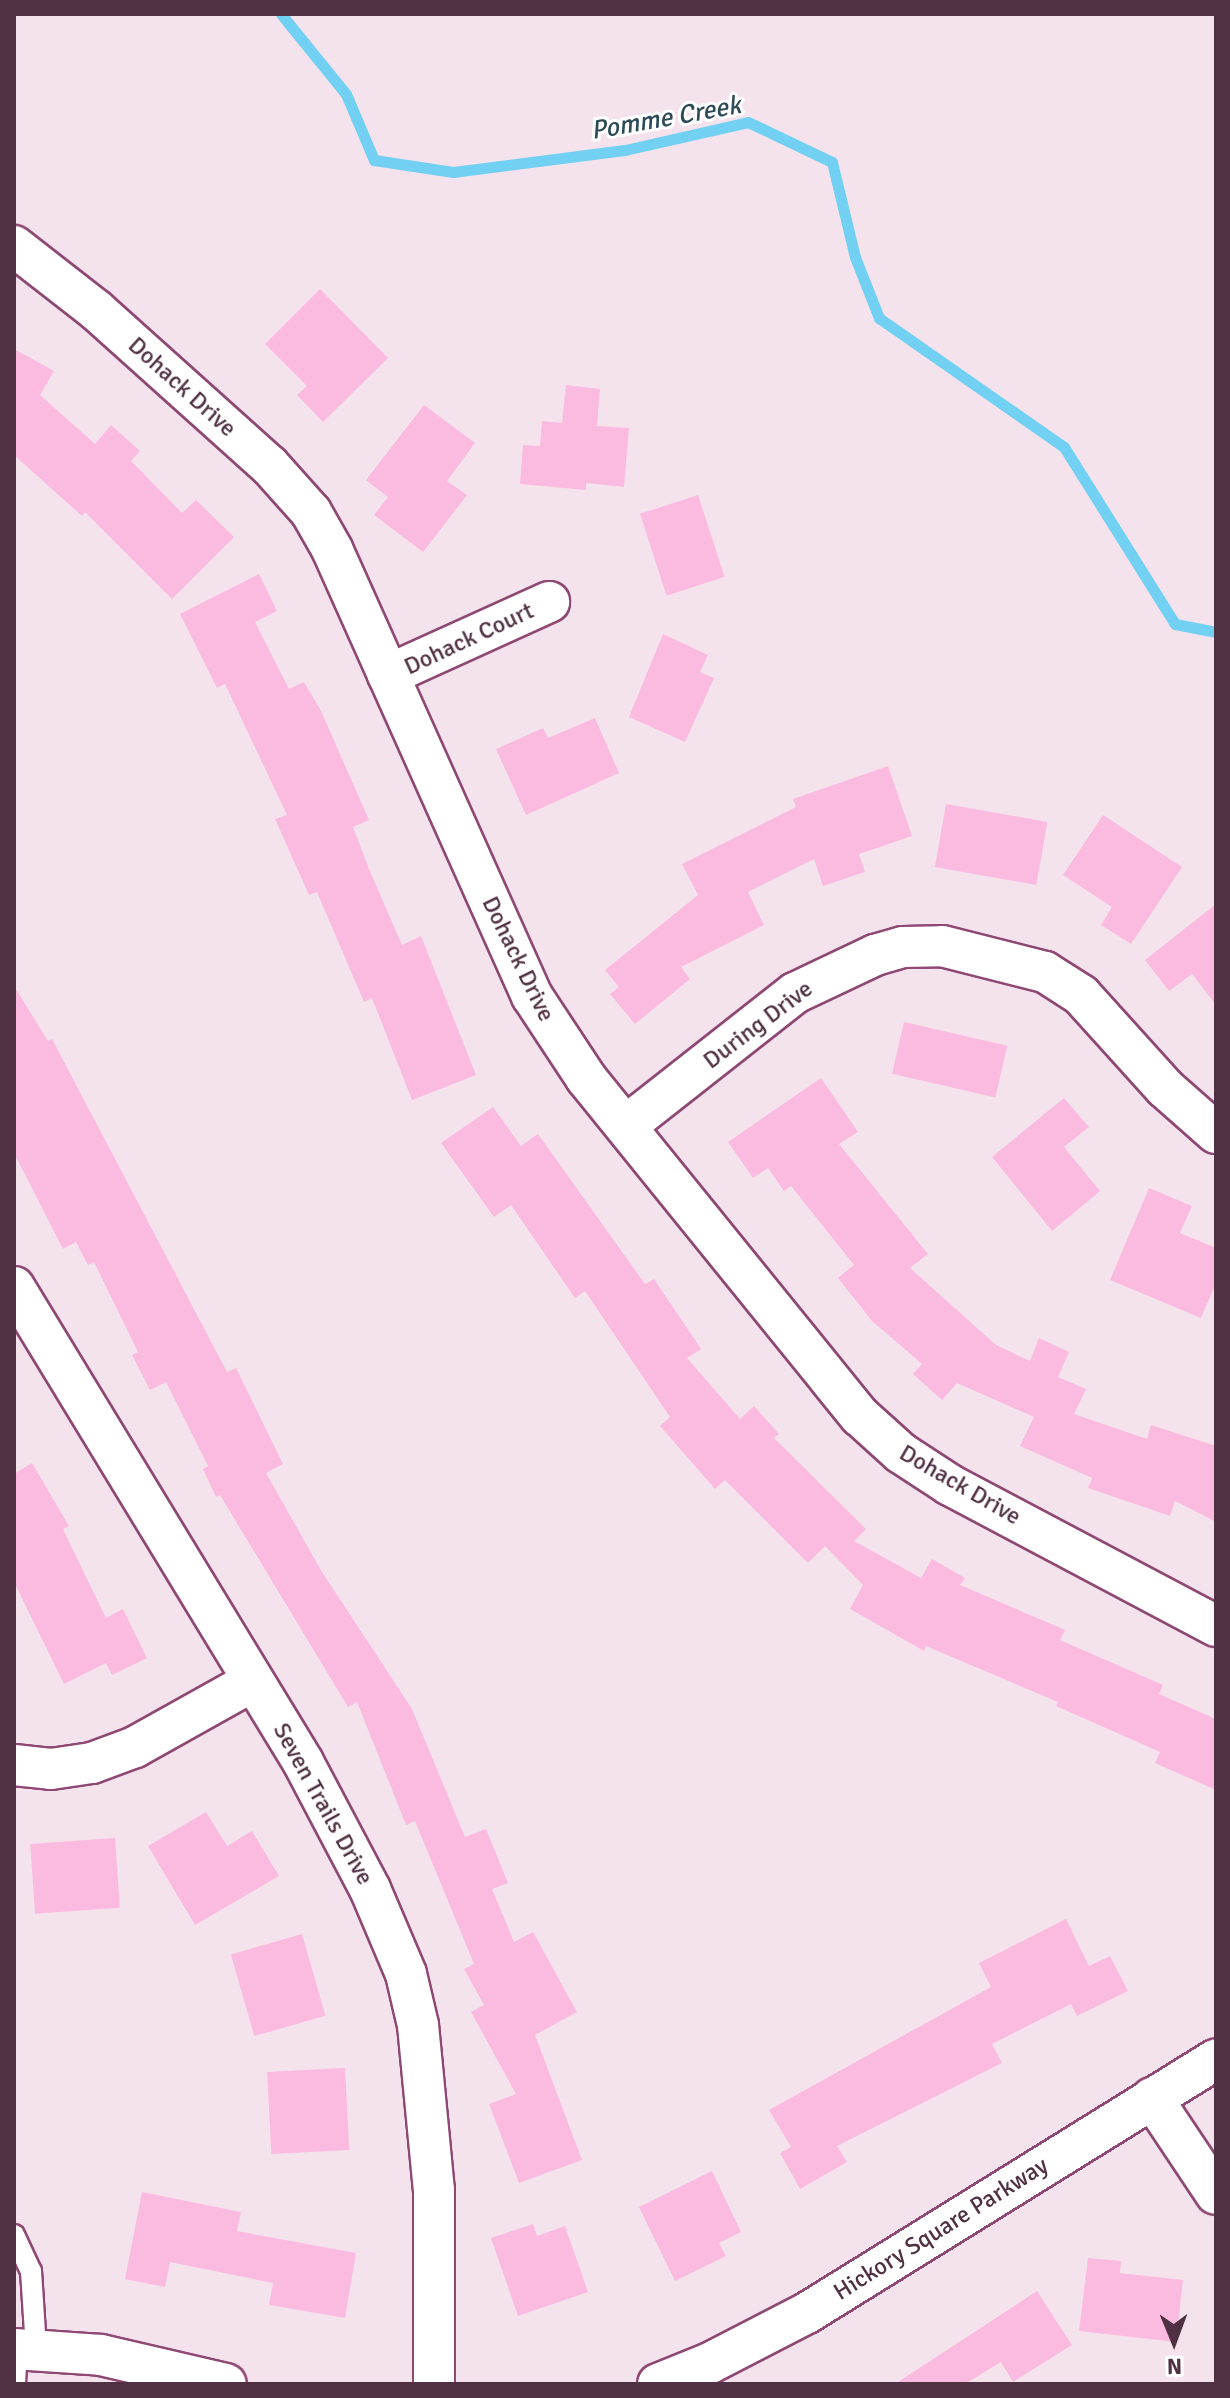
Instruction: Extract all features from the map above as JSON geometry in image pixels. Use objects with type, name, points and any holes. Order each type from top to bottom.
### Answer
[{"type":"street","name":"Dohack Drive","points":[[14,246],[96,310],[269,465],[311,512],[532,996],[586,1078],[882,1437],[950,1485],[1216,1626]]},
{"type":"street","name":"Dohack Court","points":[[388,675],[549,602]]},
{"type":"street","name":"During Drive","points":[[627,1125],[795,993],[875,955],[903,947],[942,946],[1045,972],[1081,995],[1165,1088],[1216,1133]]},
{"type":"street","name":"Seven Trails Drive","points":[[14,1287],[253,1681],[370,1889],[406,1974],[418,2025],[434,2190],[434,2384]]},
{"type":"street","points":[[14,1765],[51,1769],[92,1763],[135,1747],[253,1681]]},
{"type":"street","name":"Hickory Square Parkway","points":[[658,2384],[710,2363],[807,2313],[1216,2059]]},
{"type":"street","points":[[1152,2098],[1216,2194]]},
{"type":"street","points":[[20,2358],[101,2355],[226,2384]]},
{"type":"lane","points":[[14,2235],[31,2271],[20,2358]]},
{"type":"building","points":[[320,289],[388,358],[323,422],[297,395],[307,386],[265,344]]},
{"type":"building","points":[[14,349],[54,371],[40,395],[95,444],[111,425],[140,451],[131,461],[182,513],[196,500],[234,537],[172,599],[85,512],[82,516],[14,455]]},
{"type":"building","points":[[566,385],[600,389],[597,426],[629,428],[624,487],[586,483],[586,490],[520,484],[523,445],[540,446],[542,421],[562,423]]},
{"type":"building","points":[[424,405],[475,443],[447,481],[467,495],[423,552],[374,515],[388,497],[366,480]]},
{"type":"building","points":[[698,495],[725,577],[667,596],[640,514]]},
{"type":"building","points":[[259,574],[277,611],[255,622],[289,689],[304,682],[321,711],[369,820],[353,827],[369,869],[402,945],[421,936],[476,1075],[412,1100],[372,998],[364,1002],[317,892],[309,895],[275,819],[287,815],[225,684],[217,688],[180,614]]},
{"type":"building","points":[[663,634],[708,655],[700,672],[714,678],[685,742],[629,717]]},
{"type":"building","points":[[595,718],[619,773],[526,815],[496,749],[543,728],[548,738]]},
{"type":"building","points":[[888,766],[912,836],[859,854],[865,872],[823,886],[814,859],[748,892],[764,925],[681,967],[690,979],[635,1024],[610,994],[619,987],[605,970],[698,895],[682,864],[796,807],[793,799]]},
{"type":"building","points":[[946,804],[1047,822],[1036,885],[935,867]]},
{"type":"building","points":[[1103,815],[1182,867],[1131,944],[1101,925],[1112,907],[1063,875]]},
{"type":"building","points":[[1216,904],[1216,1005],[1192,974],[1169,991],[1145,960]]},
{"type":"building","points":[[14,986],[48,1041],[52,1039],[227,1372],[236,1368],[283,1464],[266,1473],[322,1572],[412,1709],[465,1837],[486,1829],[508,1883],[492,1889],[514,1942],[533,1932],[577,2012],[535,2035],[582,2160],[519,2183],[489,2104],[516,2094],[471,2012],[484,2005],[464,1969],[474,1964],[415,1821],[406,1825],[357,1702],[348,1707],[220,1495],[216,1497],[203,1469],[208,1466],[166,1382],[150,1390],[132,1355],[138,1352],[94,1262],[88,1265],[76,1242],[63,1249],[14,1153]]},
{"type":"building","points":[[904,1022],[1007,1046],[995,1097],[892,1074]]},
{"type":"building","points":[[821,1078],[858,1132],[839,1144],[928,1254],[910,1268],[996,1345],[1030,1361],[1039,1338],[1069,1352],[1058,1377],[1086,1389],[1074,1414],[1147,1439],[1151,1425],[1216,1446],[1216,1522],[1175,1501],[1170,1516],[1088,1488],[1092,1478],[1020,1446],[1034,1417],[957,1383],[942,1400],[913,1374],[922,1364],[872,1321],[838,1278],[854,1265],[791,1186],[784,1191],[768,1168],[753,1178],[728,1142]]},
{"type":"building","points":[[1064,1098],[1089,1127],[1064,1147],[1100,1191],[1052,1231],[992,1157]]},
{"type":"building","points":[[493,1107],[521,1146],[538,1134],[645,1284],[654,1279],[701,1349],[687,1358],[740,1419],[754,1406],[779,1434],[774,1438],[866,1529],[854,1541],[921,1578],[932,1559],[965,1578],[960,1585],[1065,1630],[1060,1640],[1163,1685],[1159,1694],[1216,1719],[1216,1790],[1155,1763],[1160,1752],[1056,1706],[1058,1702],[926,1646],[924,1651],[850,1609],[863,1585],[825,1546],[808,1563],[725,1480],[715,1489],[660,1426],[670,1417],[585,1291],[575,1298],[511,1205],[494,1217],[441,1143]]},
{"type":"building","points":[[1149,1188],[1192,1206],[1180,1233],[1216,1248],[1216,1283],[1201,1318],[1110,1280]]},
{"type":"building","points":[[32,1463],[69,1526],[63,1529],[106,1618],[123,1609],[147,1658],[112,1675],[106,1663],[64,1684],[14,1582],[14,1474]]},
{"type":"building","points":[[206,1812],[227,1846],[252,1831],[279,1876],[195,1925],[148,1846]]},
{"type":"building","points":[[115,1838],[120,1908],[35,1914],[30,1844]]},
{"type":"building","points":[[1066,1919],[1089,1966],[1110,1956],[1128,1991],[1077,2016],[1071,2004],[992,2044],[1002,2063],[837,2146],[847,2162],[800,2189],[780,2153],[791,2147],[769,2110],[991,1987],[979,1963]]},
{"type":"building","points":[[302,1934],[325,2016],[254,2036],[231,1954]]},
{"type":"building","points":[[345,2068],[349,2150],[271,2154],[267,2072]]},
{"type":"building","points":[[712,2171],[741,2232],[719,2243],[726,2256],[675,2281],[639,2207]]},
{"type":"building","points":[[142,2192],[241,2212],[237,2231],[356,2253],[345,2318],[269,2305],[273,2283],[170,2262],[165,2287],[125,2279]]},
{"type":"building","points":[[533,2224],[537,2236],[565,2226],[588,2292],[518,2316],[491,2238]]},
{"type":"building","points":[[1088,2258],[1121,2261],[1120,2273],[1183,2280],[1176,2342],[1079,2331]]},
{"type":"building","points":[[1037,2291],[1072,2345],[1013,2382],[1001,2362],[965,2384],[895,2384]]},
{"type":"waterway","name":"Pomme Creek","points":[[281,14],[346,94],[374,160],[453,172],[625,150],[748,122],[832,162],[855,257],[879,318],[1064,447],[1175,624],[1216,632]]}]
